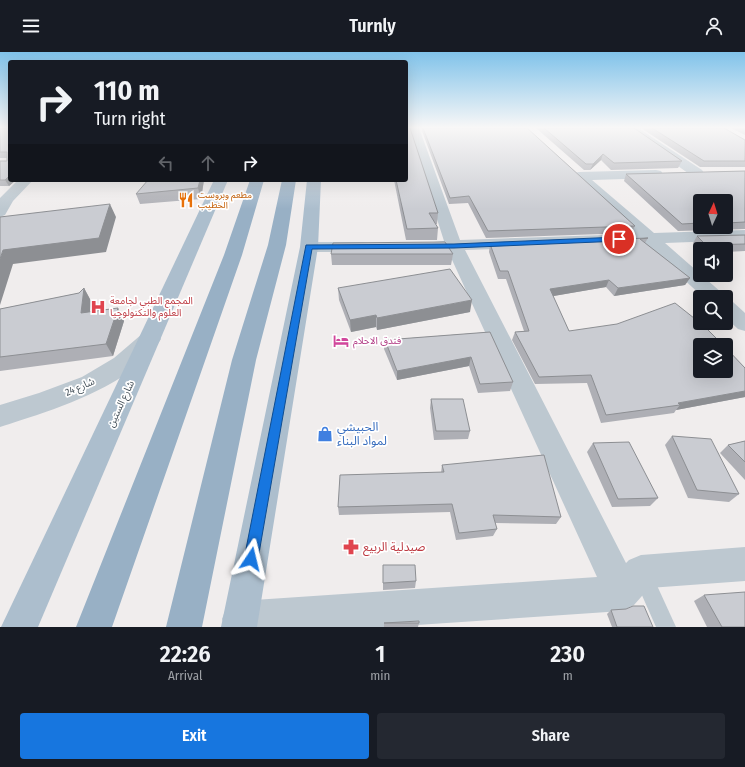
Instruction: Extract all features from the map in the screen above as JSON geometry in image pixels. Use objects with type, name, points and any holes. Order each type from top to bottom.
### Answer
[{"type":"highway","points":[[94,627],[233,255],[256,182]]},
{"type":"highway","points":[[184,627],[244,360],[277,245],[290,182]]},
{"type":"main road","name":"شارع الستين","points":[[19,627],[220,182]]},
{"type":"main road","points":[[239,623],[308,247],[314,182]]},
{"type":"street","points":[[422,155],[454,246],[631,583]]},
{"type":"street","points":[[670,155],[697,173]]},
{"type":"street","points":[[568,165],[707,290]]},
{"type":"street","points":[[579,176],[710,173]]},
{"type":"street","points":[[0,212],[14,191],[24,182]]},
{"type":"street","points":[[423,246],[745,235]]},
{"type":"street","points":[[308,247],[377,246]]},
{"type":"street","points":[[733,313],[745,324]]},
{"type":"street","name":"شارع 24","points":[[0,416],[28,408],[91,383],[119,366],[150,339]]},
{"type":"street","points":[[239,623],[631,583],[745,564]]},
{"type":"lane","points":[[631,583],[666,627]]},
{"type":"building","points":[[8,155],[8,177],[5,180],[0,180],[0,161],[7,161]]},
{"type":"building","points":[[408,155],[419,155],[438,213],[429,213],[438,228],[407,229],[396,182],[408,182]]},
{"type":"building","points":[[433,155],[557,155],[635,226],[488,231],[469,196],[450,198]]},
{"type":"building","points":[[575,155],[602,155],[593,164],[586,164]]},
{"type":"building","points":[[604,155],[673,155],[682,161],[614,163]]},
{"type":"building","points":[[694,155],[745,155],[745,161],[704,161]]},
{"type":"building","points":[[745,171],[745,222],[733,223],[733,194],[693,194],[693,223],[682,224],[626,174]]},
{"type":"building","points":[[146,182],[200,182],[198,188],[136,194]]},
{"type":"building","points":[[110,204],[99,238],[3,250],[0,259],[0,217]]},
{"type":"building","points":[[745,235],[745,244],[733,244],[733,242],[703,242],[697,236]]},
{"type":"building","points":[[648,238],[640,239],[690,278],[618,288],[609,280],[550,289],[569,331],[617,324],[675,303],[693,317],[693,330],[708,330],[716,338],[693,338],[693,378],[733,378],[733,355],[745,368],[745,391],[678,403],[680,405],[606,415],[591,375],[539,377],[515,332],[529,331],[508,271],[500,271],[490,244]]},
{"type":"building","points":[[445,242],[453,254],[331,254],[333,243]]},
{"type":"building","points":[[450,269],[472,300],[377,318],[376,315],[350,320],[338,288]]},
{"type":"building","points":[[84,288],[81,313],[118,308],[106,344],[0,357],[0,309],[79,293]]},
{"type":"building","points":[[490,332],[513,382],[480,384],[471,357],[397,371],[385,340]]},
{"type":"building","points":[[431,399],[463,399],[470,431],[436,431]]},
{"type":"building","points":[[672,436],[711,439],[739,494],[697,490]]},
{"type":"building","points":[[745,441],[745,462],[728,445]]},
{"type":"building","points":[[629,442],[658,498],[618,499],[593,443]]},
{"type":"building","points":[[544,455],[561,517],[493,515],[497,529],[459,533],[452,504],[338,507],[340,475],[444,472],[442,465]]},
{"type":"building","points":[[383,565],[415,565],[416,581],[383,583]]},
{"type":"building","points":[[745,592],[745,627],[722,627],[704,595]]},
{"type":"building","points":[[633,606],[644,606],[653,627],[617,627],[611,610],[626,609]]},
{"type":"building","points":[[419,621],[419,623],[384,623]]},
{"type":"place","name":"مطعم وبروست الخطيب","points":[[186,200]]},
{"type":"place","name":"المجمع الطبي لجامعة العلوم والتكنولوجيا","points":[[98,307]]},
{"type":"place","name":"فندق الاحلام","points":[[341,341]]},
{"type":"place","name":"الحبيشي لمواد البناء","points":[[325,434]]},
{"type":"place","name":"صيدلية الربيع","points":[[351,547]]},
{"type":"route","points":[[251,559],[308,247],[454,246],[619,239]]}]
